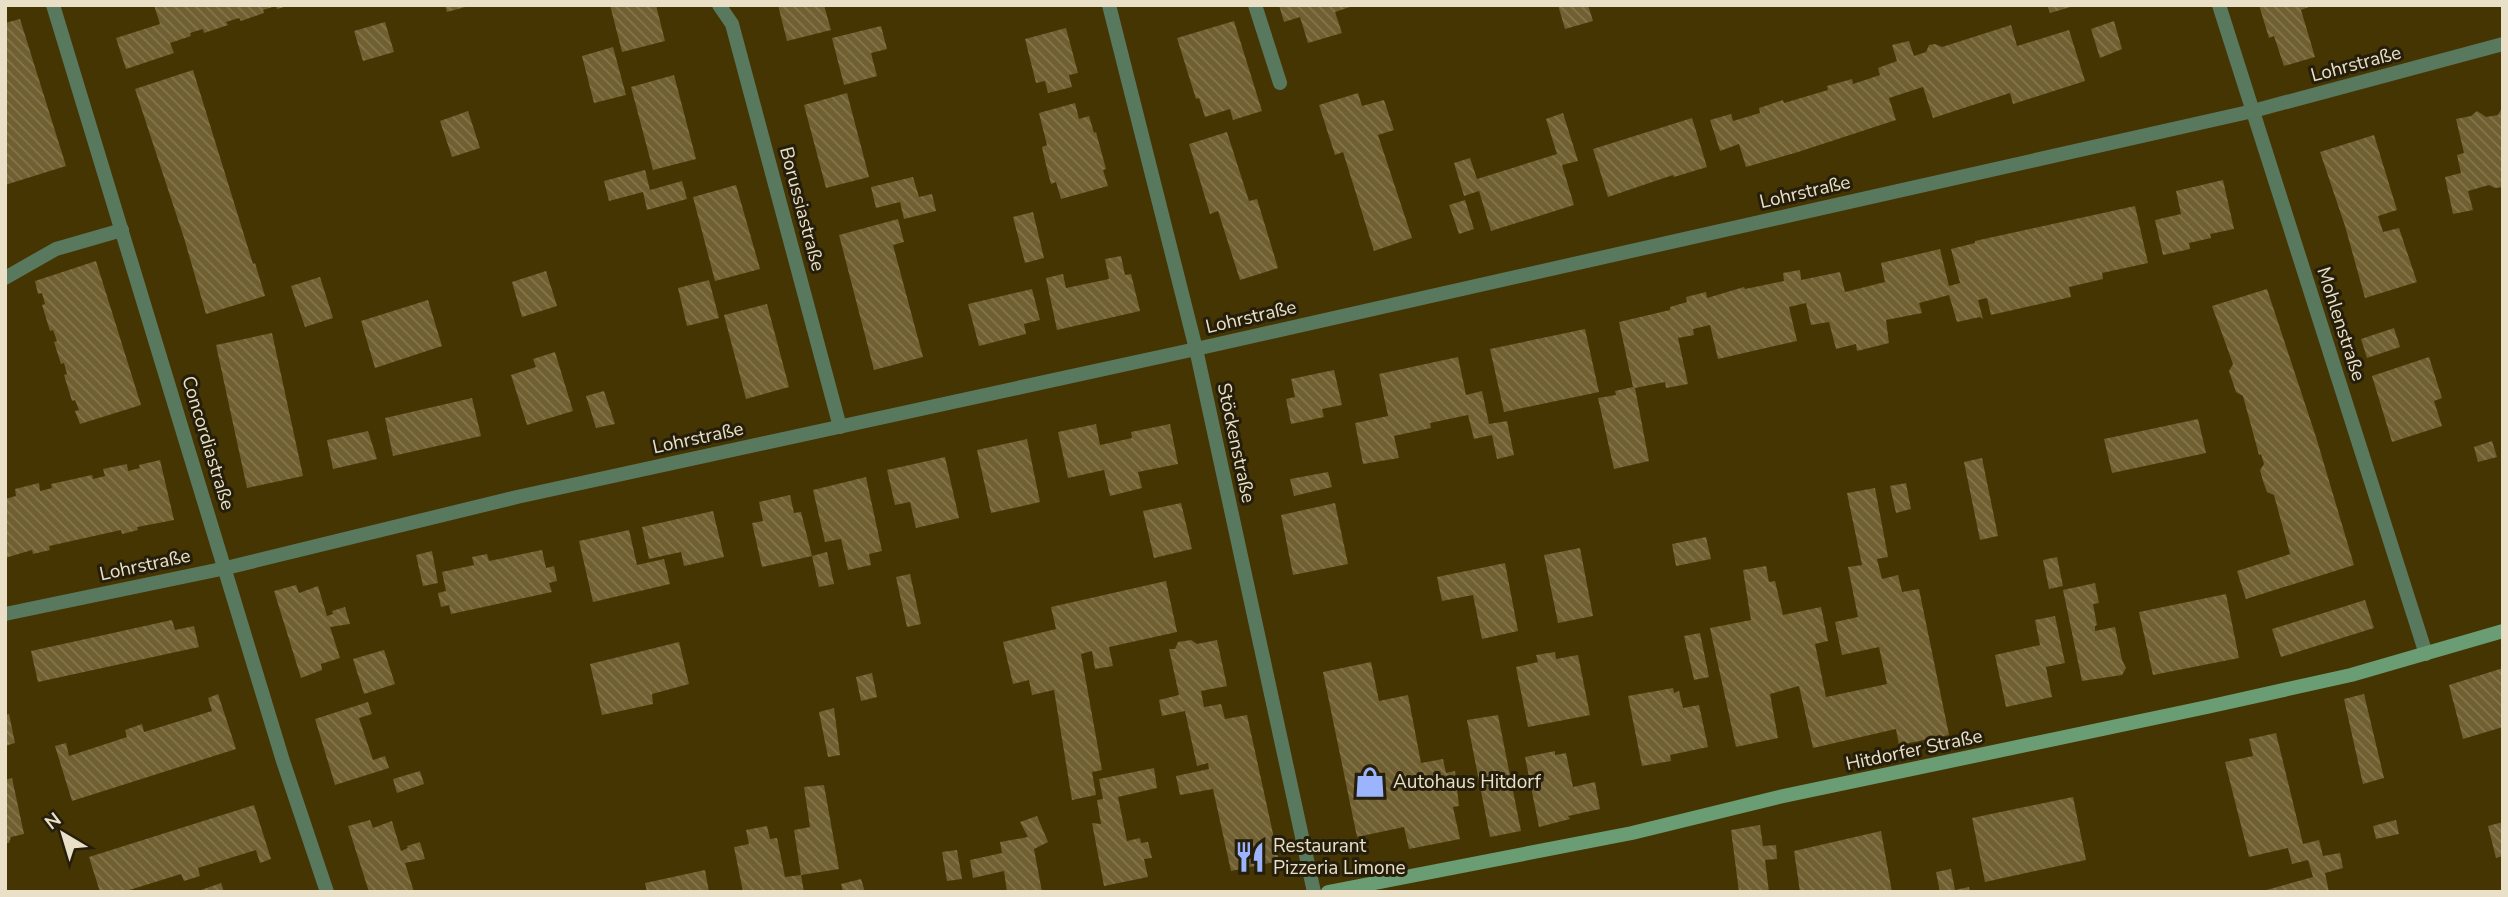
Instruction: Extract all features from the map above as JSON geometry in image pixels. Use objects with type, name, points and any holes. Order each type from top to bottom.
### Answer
[{"type":"street","name":"Concordiastraße","points":[[53,5],[284,761],[327,892]]},
{"type":"street","name":"Borussiastraße","points":[[719,5],[732,24],[840,427]]},
{"type":"street","points":[[1255,5],[1280,83]]},
{"type":"street","name":"Mohlenstraße","points":[[2219,5],[2426,654]]},
{"type":"street","name":"Stöckenstraße","points":[[1113,6],[1196,349],[1314,892]]},
{"type":"street","name":"Lohrstraße","points":[[5,614],[226,568],[517,497],[1196,349],[2253,111],[2503,44]]},
{"type":"street","points":[[5,278],[56,249],[122,230]]},
{"type":"street","name":"Hitdorfer Straße","points":[[1328,892],[1632,833],[1779,797],[2248,698],[2426,654],[2503,631]]},
{"type":"building","points":[[154,5],[288,6],[263,10],[264,13],[241,21],[239,18],[226,22],[228,25],[204,33],[203,29],[190,33],[191,36],[170,43],[174,53],[126,69],[116,38],[160,24]]},
{"type":"building","points":[[445,5],[468,5],[469,6],[447,12]]},
{"type":"building","points":[[610,5],[656,5],[665,41],[622,52]]},
{"type":"building","points":[[778,5],[824,5],[831,30],[787,41]]},
{"type":"building","points":[[1279,5],[1353,6],[1335,12],[1342,33],[1308,43],[1300,17],[1284,22]]},
{"type":"building","points":[[1558,5],[1588,5],[1593,21],[1565,29]]},
{"type":"building","points":[[2047,5],[2074,5],[2074,6],[2050,13]]},
{"type":"building","points":[[2259,5],[2314,5],[2301,10],[2315,57],[2284,66],[2274,36],[2269,38]]},
{"type":"building","points":[[20,19],[66,166],[5,185],[5,23]]},
{"type":"building","points":[[1234,21],[1262,111],[1233,120],[1230,109],[1205,117],[1199,98],[1196,99],[1177,38]]},
{"type":"building","points":[[2114,21],[2122,49],[2100,58],[2091,29]]},
{"type":"building","points":[[385,22],[394,52],[363,61],[354,31]]},
{"type":"building","points":[[2011,25],[2017,46],[2069,30],[2085,81],[2013,104],[2010,93],[1933,118],[1923,87],[1889,98],[1896,120],[1798,152],[1746,167],[1739,144],[1720,151],[1710,120],[1731,114],[1733,121],[1760,113],[1759,108],[1783,100],[1784,103],[1828,90],[1827,86],[1852,79],[1853,84],[1880,75],[1878,68],[1897,61],[1892,45],[1909,41],[1914,56],[1926,52],[1929,45],[1942,47]]},
{"type":"building","points":[[881,26],[887,49],[871,53],[877,76],[844,85],[832,38]]},
{"type":"building","points":[[1066,28],[1078,73],[1069,75],[1072,87],[1048,93],[1045,81],[1036,83],[1025,39]]},
{"type":"building","points":[[613,47],[626,95],[594,103],[582,56]]},
{"type":"building","points":[[193,70],[265,296],[206,314],[135,89]]},
{"type":"building","points":[[674,75],[696,159],[653,170],[631,87]]},
{"type":"building","points":[[847,93],[869,177],[826,188],[804,105]]},
{"type":"building","points":[[1358,93],[1362,106],[1384,100],[1394,130],[1378,135],[1412,238],[1374,251],[1343,152],[1335,155],[1319,105]]},
{"type":"building","points":[[1075,103],[1079,119],[1089,116],[1094,133],[1096,132],[1108,186],[1061,199],[1056,182],[1051,184],[1046,165],[1042,147],[1047,145],[1039,113]]},
{"type":"building","points":[[2503,106],[2503,187],[2495,188],[2489,185],[2468,191],[2473,210],[2453,214],[2445,177],[2461,173],[2457,155],[2464,153],[2456,119],[2471,116],[2477,111],[2486,117],[2498,115]]},
{"type":"building","points":[[468,111],[480,148],[452,157],[440,121]]},
{"type":"building","points":[[1563,113],[1578,161],[1562,165],[1574,205],[1491,231],[1479,191],[1464,196],[1454,163],[1470,158],[1477,179],[1557,154],[1546,119]]},
{"type":"building","points":[[1692,118],[1707,167],[1674,177],[1673,175],[1608,197],[1593,149]]},
{"type":"building","points":[[1227,132],[1249,201],[1257,199],[1278,268],[1240,280],[1218,211],[1210,214],[1189,144]]},
{"type":"building","points":[[2374,135],[2397,210],[2378,216],[2383,232],[2399,228],[2417,282],[2365,298],[2320,152]]},
{"type":"building","points":[[645,170],[650,190],[682,181],[687,199],[647,210],[643,192],[609,201],[604,181]]},
{"type":"building","points":[[913,177],[919,197],[932,194],[936,211],[904,219],[900,202],[876,208],[871,187]]},
{"type":"building","points":[[2223,180],[2234,229],[2210,234],[2211,238],[2189,243],[2190,249],[2163,255],[2155,220],[2181,214],[2176,191]]},
{"type":"building","points":[[736,185],[760,269],[715,281],[693,197]]},
{"type":"building","points":[[1465,200],[1474,229],[1459,234],[1449,205]]},
{"type":"building","points":[[2135,206],[2148,263],[2102,273],[2103,279],[2069,287],[2071,297],[1991,315],[1987,298],[1978,300],[1983,319],[1980,317],[1957,322],[1949,295],[1919,303],[1922,313],[1886,320],[1889,343],[1857,351],[1856,344],[1836,349],[1829,322],[1811,325],[1806,303],[1789,307],[1797,341],[1718,359],[1710,325],[1693,329],[1694,335],[1678,338],[1688,384],[1666,388],[1665,382],[1635,388],[1649,461],[1614,469],[1598,398],[1616,395],[1615,391],[1633,387],[1619,322],[1670,310],[1670,307],[1687,302],[1686,297],[1706,292],[1707,298],[1744,287],[1745,289],[1784,281],[1783,273],[1800,270],[1801,280],[1840,272],[1845,292],[1885,282],[1881,263],[1940,249],[1949,286],[1960,283],[1951,249],[1975,241]]},
{"type":"building","points":[[1033,212],[1044,258],[1025,263],[1013,217]]},
{"type":"building","points":[[898,219],[904,242],[893,245],[923,357],[874,370],[839,235]]},
{"type":"building","points":[[1121,256],[1125,275],[1131,274],[1140,311],[1057,330],[1046,278],[1063,274],[1066,288],[1109,279],[1105,259]]},
{"type":"building","points":[[96,261],[141,405],[80,424],[75,411],[79,410],[75,400],[72,401],[64,375],[67,374],[64,363],[61,364],[54,342],[57,341],[53,330],[50,331],[42,305],[45,304],[42,293],[38,294],[35,281]]},
{"type":"building","points":[[546,271],[557,306],[522,317],[512,282]]},
{"type":"building","points":[[320,277],[333,318],[305,327],[291,286]]},
{"type":"building","points":[[709,280],[719,318],[687,326],[678,288]]},
{"type":"building","points":[[1032,289],[1040,320],[1024,324],[1026,334],[979,346],[968,304]]},
{"type":"building","points":[[2267,289],[2316,437],[2354,565],[2246,599],[2237,571],[2290,554],[2274,495],[2267,492],[2263,481],[2260,470],[2264,464],[2261,454],[2259,455],[2243,396],[2236,392],[2229,371],[2233,364],[2212,306]]},
{"type":"building","points":[[428,300],[442,346],[375,368],[361,321]]},
{"type":"building","points":[[767,304],[789,387],[746,399],[724,315]]},
{"type":"building","points":[[2394,328],[2400,347],[2367,358],[2361,339]]},
{"type":"building","points":[[1585,329],[1599,392],[1504,412],[1490,349]]},
{"type":"building","points":[[272,333],[303,476],[247,488],[216,345]]},
{"type":"building","points":[[555,352],[573,411],[527,425],[511,375],[536,367],[533,359]]},
{"type":"building","points":[[1458,357],[1466,395],[1482,391],[1489,424],[1507,421],[1514,455],[1497,459],[1492,435],[1474,439],[1468,415],[1430,423],[1431,428],[1394,436],[1399,458],[1363,464],[1355,423],[1388,416],[1379,374]]},
{"type":"building","points":[[2429,357],[2442,398],[2434,401],[2442,426],[2392,442],[2372,376]]},
{"type":"building","points":[[1334,370],[1342,405],[1322,409],[1324,417],[1291,424],[1286,399],[1295,397],[1291,379]]},
{"type":"building","points":[[604,391],[615,424],[596,428],[586,396]]},
{"type":"building","points":[[472,398],[481,436],[393,456],[385,418]]},
{"type":"building","points":[[2198,419],[2206,453],[2112,473],[2104,439]]},
{"type":"building","points":[[1096,424],[1100,445],[1132,438],[1131,432],[1170,424],[1178,464],[1138,472],[1142,488],[1110,496],[1104,470],[1068,478],[1058,432]]},
{"type":"building","points":[[368,431],[377,459],[333,469],[327,440]]},
{"type":"building","points":[[1027,439],[1040,502],[991,513],[977,450]]},
{"type":"building","points":[[2492,441],[2497,457],[2478,462],[2474,447]]},
{"type":"building","points":[[945,457],[959,518],[916,528],[910,502],[895,505],[887,470]]},
{"type":"building","points":[[1982,458],[1998,536],[1980,540],[1964,462]]},
{"type":"building","points":[[160,460],[174,520],[137,527],[138,530],[122,534],[121,530],[49,546],[50,550],[33,554],[32,550],[5,558],[5,499],[16,496],[15,489],[39,483],[40,491],[52,488],[51,484],[92,475],[93,479],[105,476],[103,469],[127,464],[128,471]]},
{"type":"building","points":[[1328,472],[1332,487],[1294,496],[1290,479]]},
{"type":"building","points":[[866,477],[882,551],[869,554],[871,565],[848,570],[841,539],[825,542],[813,490]]},
{"type":"building","points":[[1906,483],[1911,509],[1896,513],[1890,486]]},
{"type":"building","points":[[1875,488],[1888,557],[1877,559],[1882,579],[1898,575],[1902,592],[1919,589],[1949,735],[1899,745],[1896,729],[1813,748],[1799,686],[1770,694],[1778,738],[1736,747],[1710,628],[1751,620],[1743,570],[1766,566],[1769,582],[1775,581],[1783,615],[1821,607],[1828,641],[1815,644],[1826,697],[1887,684],[1879,647],[1842,655],[1835,622],[1858,617],[1848,567],[1862,565],[1847,493]]},
{"type":"building","points":[[790,495],[794,513],[801,512],[812,556],[762,567],[752,523],[763,521],[759,502]]},
{"type":"building","points":[[1181,503],[1192,549],[1154,558],[1143,511]]},
{"type":"building","points":[[1335,503],[1348,564],[1293,575],[1281,515]]},
{"type":"building","points":[[713,511],[724,557],[684,566],[681,552],[649,559],[642,527]]},
{"type":"building","points":[[629,530],[637,565],[664,559],[670,584],[593,602],[579,541]]},
{"type":"building","points":[[1706,537],[1711,559],[1676,566],[1672,544]]},
{"type":"building","points":[[1580,548],[1593,616],[1558,623],[1544,555]]},
{"type":"building","points":[[542,550],[546,568],[554,566],[557,581],[549,583],[552,592],[451,614],[449,605],[441,607],[438,593],[446,591],[442,572],[474,565],[472,557],[487,554],[489,561]]},
{"type":"building","points":[[432,551],[438,583],[423,586],[416,555]]},
{"type":"building","points":[[827,552],[834,584],[819,587],[812,556]]},
{"type":"building","points":[[2057,557],[2063,586],[2049,589],[2043,560]]},
{"type":"building","points":[[1505,563],[1518,631],[1482,639],[1473,595],[1442,601],[1437,577]]},
{"type":"building","points":[[910,574],[921,624],[907,627],[896,577]]},
{"type":"building","points":[[1166,581],[1177,632],[1109,647],[1113,666],[1095,669],[1092,651],[1081,654],[1102,770],[1092,772],[1096,795],[1072,800],[1054,690],[1032,695],[1029,680],[1013,684],[1003,642],[1056,629],[1051,607]]},
{"type":"building","points":[[2095,583],[2099,603],[2093,604],[2097,625],[2095,631],[2115,627],[2126,668],[2122,675],[2082,681],[2063,590]]},
{"type":"building","points":[[296,585],[299,593],[318,586],[327,616],[333,614],[332,611],[345,607],[350,624],[330,627],[340,658],[321,664],[322,670],[301,678],[274,591]]},
{"type":"building","points":[[2226,594],[2239,658],[2153,675],[2139,612]]},
{"type":"building","points":[[2365,600],[2374,628],[2281,657],[2272,629]]},
{"type":"building","points":[[2055,616],[2065,663],[2046,667],[2052,697],[2006,707],[1995,655],[2040,645],[2035,620]]},
{"type":"building","points":[[172,620],[175,630],[194,626],[199,647],[38,682],[31,651]]},
{"type":"building","points":[[1700,633],[1709,677],[1694,680],[1684,636]]},
{"type":"building","points":[[1191,640],[1197,644],[1217,640],[1227,686],[1201,691],[1204,707],[1221,704],[1225,719],[1247,715],[1279,861],[1231,871],[1213,789],[1180,795],[1176,776],[1209,769],[1208,763],[1197,766],[1185,711],[1162,716],[1159,700],[1179,695],[1169,649],[1175,649],[1178,642]]},
{"type":"building","points":[[679,642],[689,684],[652,694],[653,704],[602,715],[590,664]]},
{"type":"building","points":[[384,650],[395,684],[364,694],[353,659]]},
{"type":"building","points":[[1555,652],[1556,659],[1578,655],[1590,715],[1528,727],[1516,667],[1538,662],[1536,655]]},
{"type":"building","points":[[1371,662],[1379,701],[1408,695],[1421,763],[1443,759],[1446,773],[1455,771],[1459,806],[1453,807],[1460,839],[1409,849],[1404,827],[1357,837],[1323,672]]},
{"type":"building","points":[[2503,668],[2503,727],[2463,739],[2449,685]]},
{"type":"building","points":[[872,673],[877,697],[861,701],[856,677]]},
{"type":"building","points":[[1673,688],[1674,693],[1679,691],[1683,708],[1699,705],[1708,747],[1670,755],[1671,761],[1642,766],[1628,696]]},
{"type":"building","points":[[218,694],[236,749],[72,801],[55,746],[66,743],[69,756],[127,737],[125,730],[142,724],[144,732],[212,711],[208,698]]},
{"type":"building","points":[[2364,694],[2384,778],[2363,784],[2344,699]]},
{"type":"building","points":[[368,702],[372,714],[359,718],[373,760],[385,756],[389,768],[335,785],[315,719]]},
{"type":"building","points":[[834,708],[840,755],[828,757],[819,712]]},
{"type":"building","points":[[9,714],[15,743],[5,746],[5,715]]},
{"type":"building","points":[[1498,715],[1521,831],[1490,837],[1467,720]]},
{"type":"building","points":[[2276,733],[2303,844],[2319,840],[2323,856],[2340,853],[2343,868],[2325,873],[2329,892],[2259,892],[2313,877],[2308,860],[2292,864],[2288,848],[2249,857],[2225,762],[2253,756],[2249,739]]},
{"type":"building","points":[[1555,751],[1555,755],[1566,753],[1573,787],[1595,782],[1600,809],[1568,816],[1570,819],[1539,827],[1525,757]]},
{"type":"building","points":[[1154,768],[1157,788],[1118,797],[1127,841],[1140,838],[1141,843],[1148,842],[1152,858],[1144,859],[1148,877],[1104,886],[1092,823],[1101,824],[1097,800],[1103,799],[1099,779]]},
{"type":"building","points":[[420,771],[424,784],[397,793],[393,779]]},
{"type":"building","points":[[12,778],[24,834],[11,837],[9,843],[5,843],[5,780]]},
{"type":"building","points":[[824,785],[839,869],[801,875],[794,830],[810,827],[804,787]]},
{"type":"building","points":[[2073,797],[2086,860],[1985,882],[1972,818]]},
{"type":"building","points":[[254,805],[271,859],[260,863],[256,850],[198,868],[200,876],[184,881],[181,874],[123,892],[100,892],[89,857]]},
{"type":"building","points":[[1037,816],[1048,842],[1034,849],[1042,892],[1007,892],[1004,871],[973,878],[970,860],[1002,853],[1000,842],[1028,837],[1020,822]]},
{"type":"building","points":[[370,820],[373,828],[392,821],[401,851],[420,842],[425,859],[405,863],[414,892],[369,892],[348,826]]},
{"type":"building","points":[[2396,820],[2399,834],[2376,839],[2373,826]]},
{"type":"building","points":[[2503,822],[2503,856],[2496,858],[2488,826]]},
{"type":"building","points":[[1760,825],[1763,846],[1776,845],[1777,859],[1765,860],[1769,892],[1739,892],[1731,830]]},
{"type":"building","points":[[767,826],[770,839],[777,838],[785,877],[801,875],[804,892],[743,892],[734,847],[749,844],[746,830]]},
{"type":"building","points":[[1881,831],[1892,892],[1800,892],[1794,851]]},
{"type":"building","points":[[957,850],[962,879],[947,881],[942,852]]},
{"type":"building","points":[[1951,869],[1955,890],[1969,887],[1970,892],[1940,892],[1936,872]]},
{"type":"building","points":[[705,870],[709,892],[647,892],[645,883]]},
{"type":"building","points":[[861,879],[865,892],[843,892],[841,884]]},
{"type":"building","points":[[221,883],[224,892],[198,892],[198,891]]},
{"type":"place","name":"Autohaus Hitdorf","points":[[1370,782]]},
{"type":"place","name":"Restaurant Pizzeria Limone","points":[[1250,857]]}]
